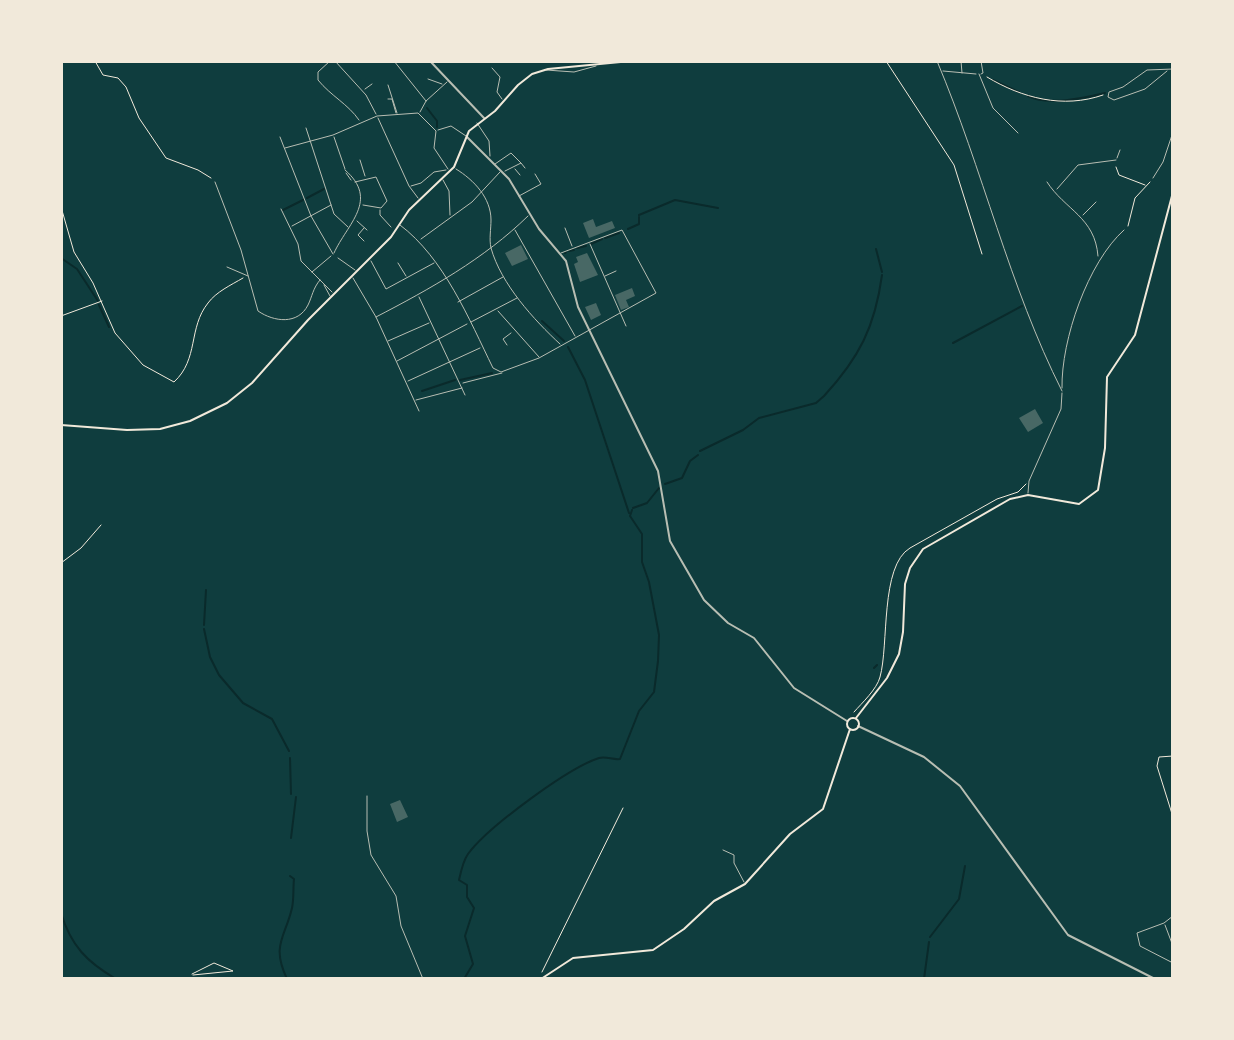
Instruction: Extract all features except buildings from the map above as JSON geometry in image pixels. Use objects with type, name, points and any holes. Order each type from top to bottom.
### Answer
[{"type":"main road","points":[[61,425],[138,430],[174,426],[200,417],[245,389],[332,295],[370,259],[420,200],[443,180],[454,167],[466,136],[477,123],[528,77],[544,70],[631,61]]},
{"type":"main road","points":[[541,979],[573,958],[653,950],[684,929],[714,901],[745,884],[769,857],[827,804],[838,757],[850,729],[847,721],[856,718],[887,678],[899,654],[904,632],[905,584],[918,555],[930,543],[971,523],[999,504],[1028,495],[1079,504],[1098,490],[1105,449],[1107,377],[1135,335],[1173,192]]},
{"type":"main road","points":[[850,729],[858,726],[856,718]]},
{"type":"street","points":[[330,61],[318,72],[318,80],[332,97],[351,108],[360,122]]},
{"type":"street","points":[[335,61],[363,90],[410,186],[420,200]]},
{"type":"street","points":[[394,61],[426,101]]},
{"type":"street","points":[[430,61],[484,118]]},
{"type":"street","points":[[937,61],[966,133],[1024,305],[1062,391]]},
{"type":"street","points":[[961,61],[962,73]]},
{"type":"street","points":[[981,61],[982,74],[993,107],[1018,133]]},
{"type":"street","points":[[544,70],[574,72],[596,66]]},
{"type":"street","points":[[492,68],[500,77],[497,92],[503,100]]},
{"type":"street","points":[[1167,71],[1162,68],[1147,70],[1108,94],[1112,100],[1128,97],[1145,89],[1173,69]]},
{"type":"street","points":[[942,71],[982,74]]},
{"type":"street","points":[[428,79],[444,85]]},
{"type":"street","points":[[418,113],[426,101],[450,80]]},
{"type":"street","points":[[363,90],[372,84]]},
{"type":"street","points":[[388,85],[397,113]]},
{"type":"street","points":[[389,93],[397,113]]},
{"type":"street","points":[[285,148],[333,135],[377,116],[397,113],[418,113],[436,131]]},
{"type":"street","points":[[477,123],[489,141],[489,158]]},
{"type":"street","points":[[436,131],[451,126],[489,158],[502,171],[530,214],[561,253],[570,270],[576,299],[589,331],[619,385],[658,471],[666,531],[704,600],[727,623],[754,638],[794,688],[847,721]]},
{"type":"street","points":[[306,128],[336,217],[348,227]]},
{"type":"street","points":[[410,186],[421,183],[434,172],[450,169],[434,148],[436,131]]},
{"type":"street","points":[[1153,178],[1163,162],[1173,132]]},
{"type":"street","points":[[333,135],[348,179],[354,182],[376,177],[387,201],[381,208],[380,215],[391,227]]},
{"type":"street","points":[[280,137],[311,216],[333,254]]},
{"type":"street","points":[[1116,167],[1120,150]]},
{"type":"street","points":[[495,164],[511,153],[525,168]]},
{"type":"street","points":[[360,160],[366,178]]},
{"type":"street","points":[[1056,191],[1078,165],[1116,160]]},
{"type":"street","points":[[420,240],[482,193],[502,171],[521,163]]},
{"type":"street","points":[[454,167],[482,193],[491,212],[491,248],[505,275],[537,322],[562,346]]},
{"type":"street","points":[[513,167],[520,175]]},
{"type":"street","points":[[519,195],[541,184],[535,174]]},
{"type":"street","points":[[443,180],[449,191],[450,215]]},
{"type":"street","points":[[215,182],[258,311],[285,320],[303,312],[320,280]]},
{"type":"street","points":[[312,272],[333,254],[355,219],[361,204],[354,182]]},
{"type":"street","points":[[1028,495],[1028,483],[1061,409],[1065,353],[1098,258],[1097,245],[1081,216],[1047,182]]},
{"type":"street","points":[[1081,216],[1096,202]]},
{"type":"street","points":[[290,227],[332,204]]},
{"type":"street","points":[[361,204],[381,208]]},
{"type":"street","points":[[281,209],[302,261],[332,295]]},
{"type":"street","points":[[376,317],[446,279],[491,248],[530,214]]},
{"type":"street","points":[[355,219],[367,230]]},
{"type":"street","points":[[400,225],[420,240],[446,279],[493,368],[501,372],[507,371]]},
{"type":"street","points":[[364,228],[358,234],[364,241]]},
{"type":"street","points":[[565,228],[572,248]]},
{"type":"street","points":[[514,229],[576,338]]},
{"type":"street","points":[[461,384],[507,371],[539,358],[656,293],[622,230],[561,253]]},
{"type":"street","points":[[1098,258],[1124,230]]},
{"type":"street","points":[[589,242],[626,327]]},
{"type":"street","points":[[338,258],[357,272]]},
{"type":"street","points":[[370,259],[386,289],[435,263]]},
{"type":"street","points":[[398,263],[407,278]]},
{"type":"street","points":[[228,267],[248,276]]},
{"type":"street","points":[[603,277],[616,271]]},
{"type":"street","points":[[458,302],[505,275]]},
{"type":"street","points":[[352,276],[388,341],[419,411]]},
{"type":"street","points":[[418,295],[465,394]]},
{"type":"street","points":[[397,361],[519,297]]},
{"type":"street","points":[[497,309],[513,332],[539,358]]},
{"type":"street","points":[[388,341],[431,323]]},
{"type":"street","points":[[507,345],[503,339],[513,332]]},
{"type":"street","points":[[407,382],[482,346]]},
{"type":"street","points":[[461,357],[463,361]]},
{"type":"street","points":[[414,401],[462,388]]},
{"type":"street","points":[[858,726],[924,757],[955,781],[982,813],[1068,935],[1155,979]]},
{"type":"street","points":[[367,796],[371,855],[396,896],[401,926],[423,979]]},
{"type":"street","points":[[723,850],[734,855],[737,870],[745,884]]},
{"type":"street","points":[[1173,916],[1164,923],[1137,933],[1140,946],[1173,963]]},
{"type":"street","points":[[1164,923],[1173,946]]},
{"type":"path","points":[[95,61],[103,75],[118,78],[127,88],[139,118],[166,158],[198,170],[215,182]]},
{"type":"path","points":[[886,61],[954,165],[982,254]]},
{"type":"path","points":[[982,74],[1036,100],[1088,99],[1108,94]]},
{"type":"path","points":[[1116,167],[1119,175],[1146,185]]},
{"type":"path","points":[[1124,230],[1133,217],[1135,198],[1153,178]]},
{"type":"path","points":[[61,207],[74,252],[102,301],[115,333],[143,365],[174,382],[188,366],[195,331],[206,305],[215,296],[248,276]]},
{"type":"path","points":[[61,316],[102,301]]},
{"type":"path","points":[[854,712],[880,680],[892,576],[899,557],[904,551],[997,499],[1018,492],[1028,483]]},
{"type":"path","points":[[61,563],[81,548],[101,525]]},
{"type":"path","points":[[1173,756],[1159,757],[1157,766],[1173,817]]},
{"type":"path","points":[[541,974],[623,808]]},
{"type":"path","points":[[214,963],[233,971],[192,975],[214,963]]},
{"type":"waterway","points":[[993,80],[1019,92]]},
{"type":"waterway","points":[[1028,96],[1056,101],[1105,93]]},
{"type":"waterway","points":[[427,108],[437,121],[437,127]]},
{"type":"waterway","points":[[307,198],[324,189]]},
{"type":"waterway","points":[[283,210],[303,200]]},
{"type":"waterway","points":[[639,215],[675,200],[718,208]]},
{"type":"waterway","points":[[628,229],[639,224],[639,217]]},
{"type":"waterway","points":[[605,238],[619,233]]},
{"type":"waterway","points":[[591,244],[602,239]]},
{"type":"waterway","points":[[577,248],[586,246]]},
{"type":"waterway","points":[[876,249],[882,272]]},
{"type":"waterway","points":[[569,251],[574,250]]},
{"type":"waterway","points":[[61,258],[77,269],[98,301]]},
{"type":"waterway","points":[[700,451],[743,430],[759,418],[816,403],[824,396],[847,368],[864,341],[875,310],[882,275]]},
{"type":"waterway","points":[[99,305],[109,327]]},
{"type":"waterway","points":[[953,343],[1022,306]]},
{"type":"waterway","points":[[542,321],[564,341]]},
{"type":"waterway","points":[[568,347],[585,380],[629,513]]},
{"type":"waterway","points":[[460,380],[492,373]]},
{"type":"waterway","points":[[422,391],[455,380]]},
{"type":"waterway","points":[[665,484],[682,478],[690,461],[698,455]]},
{"type":"waterway","points":[[633,508],[647,503],[659,488]]},
{"type":"waterway","points":[[464,979],[473,964],[465,936],[474,908],[467,897],[467,885],[459,880],[468,854],[510,814],[568,773],[599,758],[620,759],[639,711],[654,692],[659,635],[649,582],[642,562],[642,534],[630,516],[632,510]]},
{"type":"waterway","points":[[204,625],[206,590]]},
{"type":"waterway","points":[[204,629],[210,657],[219,675],[243,703],[272,719],[289,751]]},
{"type":"waterway","points":[[874,668],[877,665]]},
{"type":"waterway","points":[[290,758],[291,794]]},
{"type":"waterway","points":[[291,838],[296,797]]},
{"type":"waterway","points":[[930,937],[959,899],[965,866]]},
{"type":"waterway","points":[[287,979],[280,950],[293,905],[294,879],[290,876]]},
{"type":"waterway","points":[[61,913],[81,952],[116,979]]},
{"type":"waterway","points":[[924,979],[929,942]]}]
